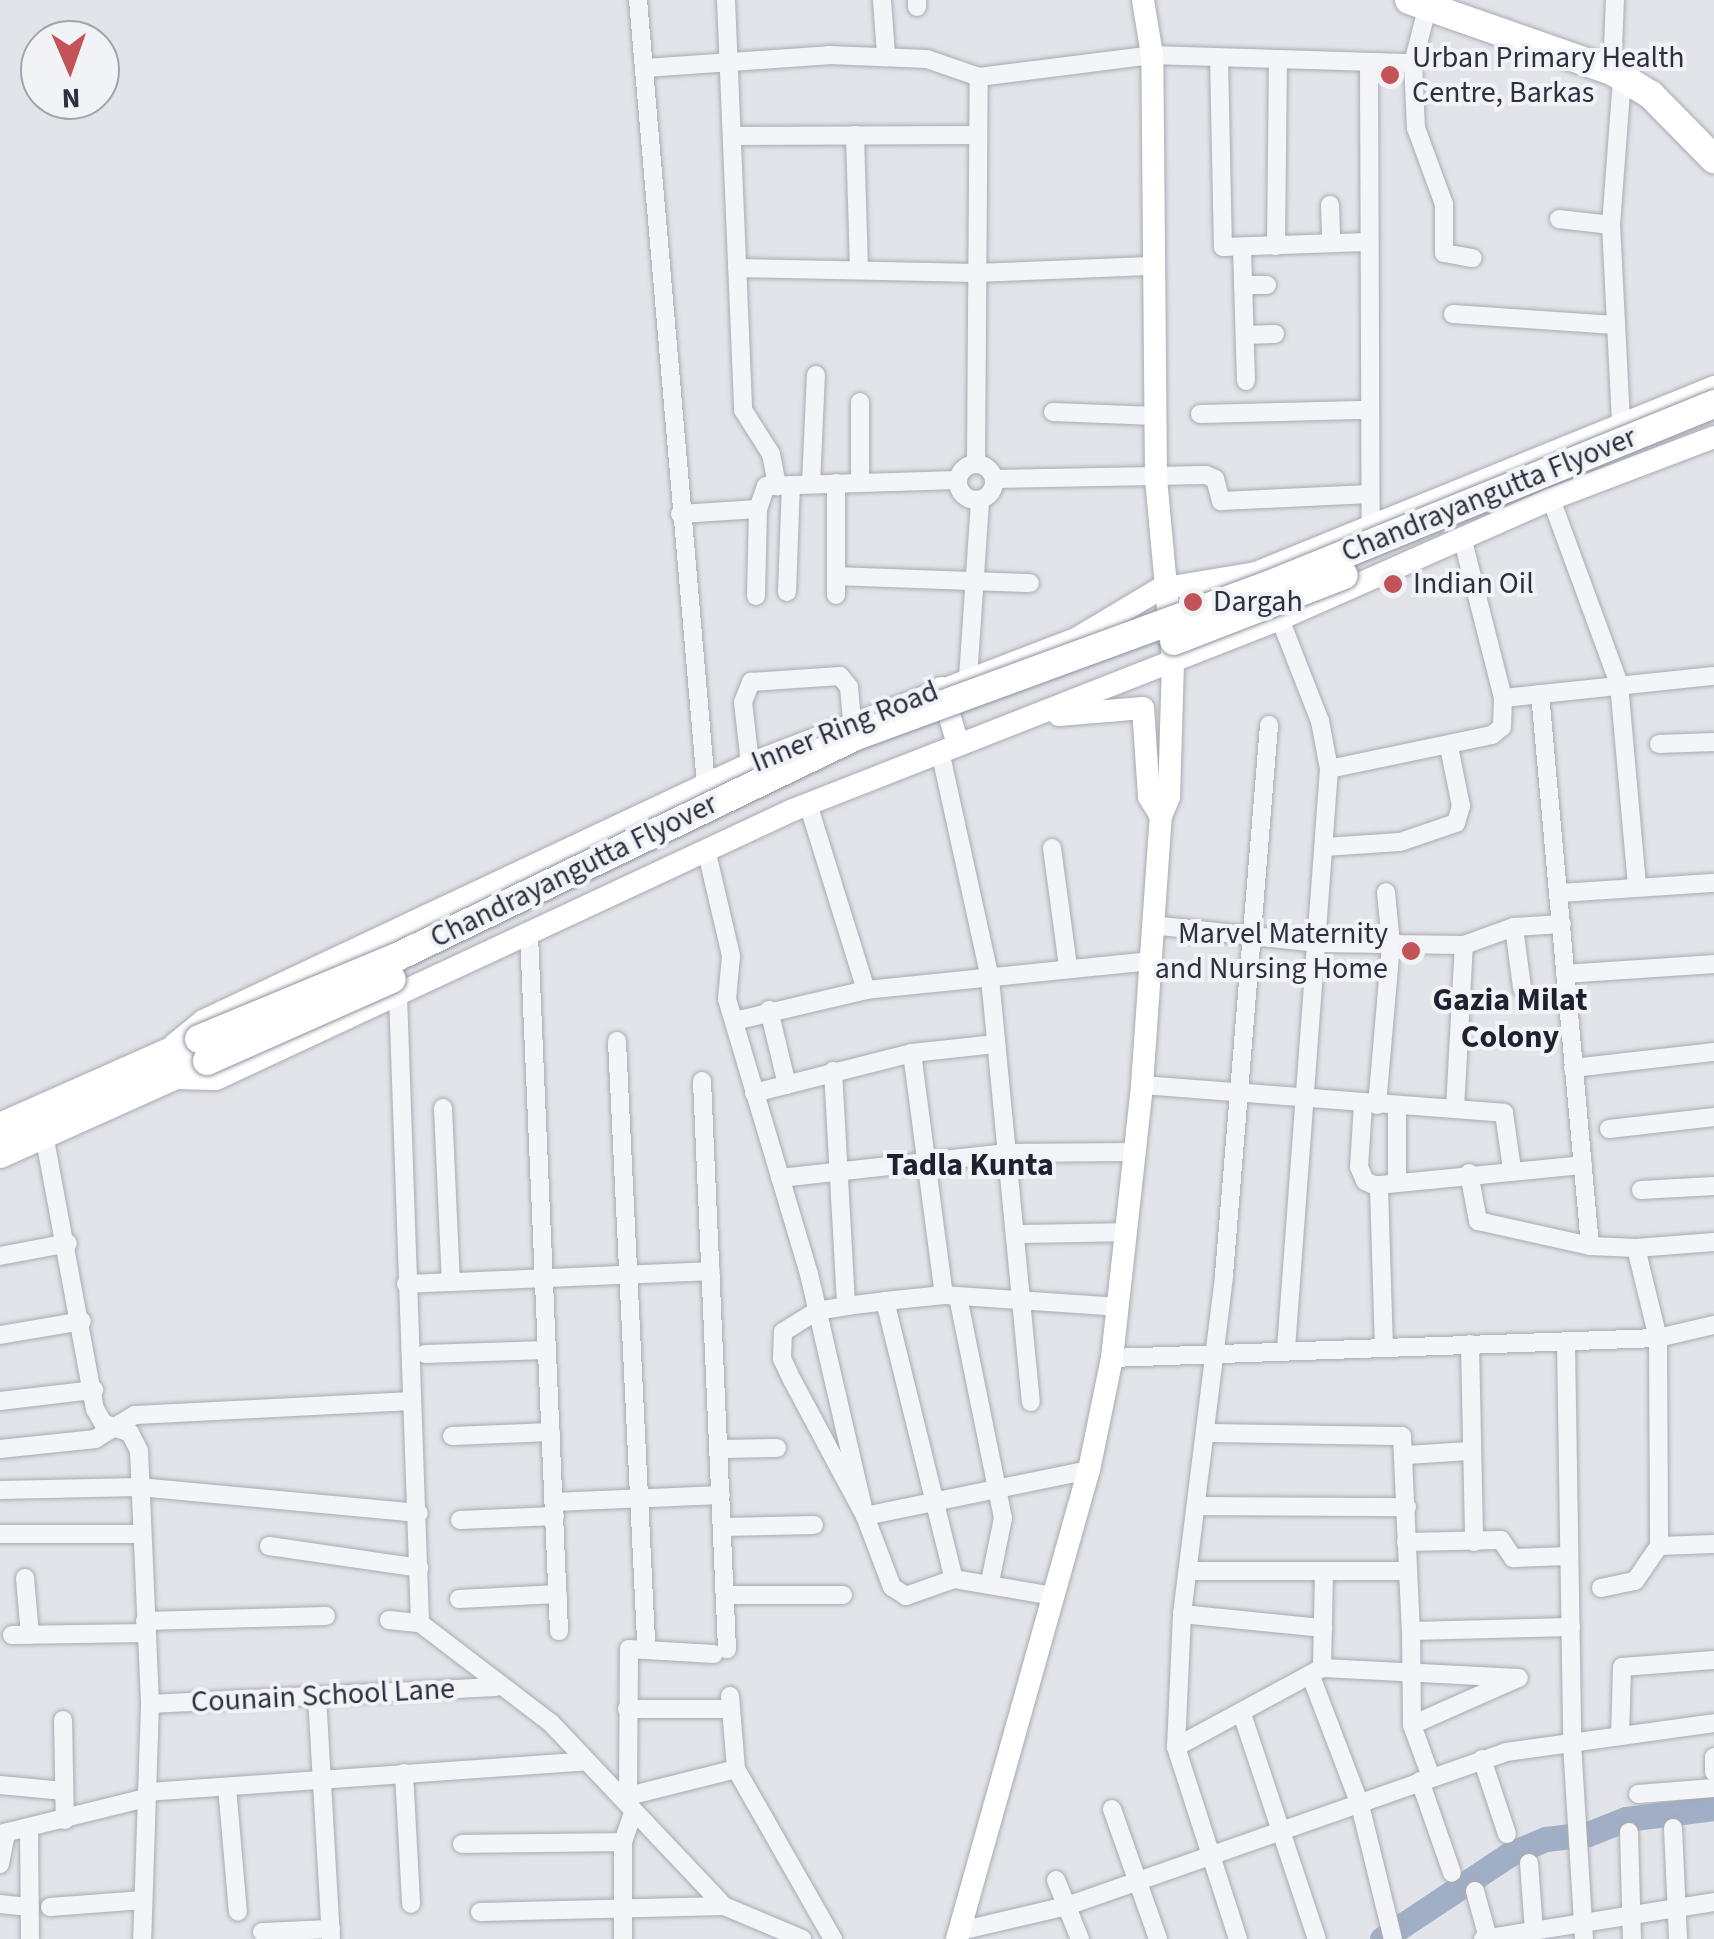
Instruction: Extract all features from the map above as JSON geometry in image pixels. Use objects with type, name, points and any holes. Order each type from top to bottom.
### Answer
[{"type":"highway","points":[[1419,3],[1617,74],[1651,95],[1714,161]]},
{"type":"highway","name":"Chandrayangutta Flyover","points":[[204,1050],[856,736],[1266,586],[1714,404]]},
{"type":"highway","name":"Chandrayangutta Flyover","points":[[166,1067],[865,752],[1274,604],[1714,420]]},
{"type":"highway","name":"Inner Ring Road","points":[[0,1154],[41,1122],[166,1067]]},
{"type":"highway","name":"Inner Ring Road","points":[[0,1127],[41,1122]]},
{"type":"main road","points":[[958,1935],[1089,1470],[1112,1358],[1142,1085],[1160,816],[1169,798],[1173,662],[1170,587],[1156,478],[1152,55],[1144,0]]},
{"type":"main road","name":"Inner Ring Road","points":[[1714,387],[1372,522],[1256,573],[1170,587],[1076,639],[852,721],[750,764],[203,1021],[166,1067],[216,1079],[808,804],[1280,619],[1551,498],[1714,437]]},
{"type":"main road","points":[[941,688],[956,745],[986,741],[1051,716],[1144,708],[1148,797],[1160,816]]},
{"type":"street","points":[[638,0],[706,785]]},
{"type":"street","points":[[726,0],[736,136],[743,410],[771,454],[784,486],[787,592]]},
{"type":"street","points":[[882,0],[886,56]]},
{"type":"street","points":[[1615,0],[1617,74],[1611,225],[1621,422]]},
{"type":"street","points":[[1419,3],[1413,63],[1416,128],[1444,204],[1444,253],[1473,258]]},
{"type":"street","points":[[645,68],[732,60],[886,56],[927,59],[979,77],[1152,55],[1413,63]]},
{"type":"street","points":[[1219,58],[1222,245],[1367,242]]},
{"type":"street","points":[[1276,246],[1278,60]]},
{"type":"street","points":[[1369,63],[1367,242],[1372,522]]},
{"type":"street","points":[[756,596],[758,509],[764,488],[958,480],[976,464],[979,77]]},
{"type":"street","points":[[736,136],[978,134]]},
{"type":"street","points":[[855,135],[859,270]]},
{"type":"street","points":[[1330,205],[1331,242]]},
{"type":"street","points":[[1558,219],[1611,225]]},
{"type":"street","points":[[1242,246],[1246,380]]},
{"type":"street","points":[[737,268],[977,273],[1155,266]]},
{"type":"street","points":[[1244,286],[1267,285]]},
{"type":"street","points":[[1453,314],[1615,325]]},
{"type":"street","points":[[1245,335],[1276,334]]},
{"type":"street","points":[[811,484],[816,376]]},
{"type":"street","points":[[860,402],[860,482]]},
{"type":"street","points":[[1200,414],[1370,410]]},
{"type":"street","points":[[1053,412],[1156,416]]},
{"type":"street","points":[[976,464],[994,480],[1213,476],[1221,501],[1370,494]]},
{"type":"street","points":[[958,480],[964,496],[980,500]]},
{"type":"street","points":[[968,678],[980,500],[994,480]]},
{"type":"street","points":[[836,483],[836,596]]},
{"type":"street","points":[[1551,498],[1619,684],[1637,887]]},
{"type":"street","points":[[680,514],[758,509]]},
{"type":"street","points":[[1329,769],[1449,747],[1502,727],[1504,698],[1462,537]]},
{"type":"street","points":[[837,576],[1030,583]]},
{"type":"street","points":[[1280,619],[1320,721],[1329,769],[1286,1349]]},
{"type":"street","points":[[750,764],[744,702],[751,682],[840,676],[849,687],[852,721]]},
{"type":"street","points":[[1504,698],[1714,676]]},
{"type":"street","points":[[1540,694],[1562,893],[1565,974],[1590,1246]]},
{"type":"street","points":[[1238,1939],[1176,1747],[1182,1614],[1200,1506],[1269,726]]},
{"type":"street","points":[[1660,744],[1714,742]]},
{"type":"street","points":[[956,745],[990,978],[1031,1402]]},
{"type":"street","points":[[1324,847],[1400,842],[1456,823],[1462,806],[1449,747]]},
{"type":"street","points":[[808,804],[866,990]]},
{"type":"street","points":[[1052,848],[1068,967]]},
{"type":"street","points":[[706,849],[731,956],[726,992],[816,1311],[865,1516]]},
{"type":"street","points":[[1562,893],[1714,882]]},
{"type":"street","points":[[1386,892],[1390,944],[1359,1167],[1365,1181],[1388,1184],[1469,1173],[1583,1165]]},
{"type":"street","points":[[1152,925],[1318,943],[1464,945],[1514,927],[1562,924]]},
{"type":"street","points":[[1514,927],[1522,988]]},
{"type":"street","points":[[524,937],[560,1631]]},
{"type":"street","points":[[1455,1109],[1464,945]]},
{"type":"street","points":[[735,1021],[866,990],[1068,967],[1150,962]]},
{"type":"street","points":[[1565,974],[1714,964]]},
{"type":"street","points":[[398,995],[408,1400],[418,1513],[420,1622]]},
{"type":"street","points":[[769,1010],[787,1085]]},
{"type":"street","points":[[616,1041],[631,1274],[646,1640]]},
{"type":"street","points":[[754,1093],[912,1053],[996,1044]]},
{"type":"street","points":[[1573,1068],[1714,1052]]},
{"type":"street","points":[[912,1053],[924,1162],[951,1296],[997,1484],[1003,1534],[990,1582]]},
{"type":"street","points":[[833,1071],[846,1306]]},
{"type":"street","points":[[702,1081],[723,1527],[725,1595],[720,1651],[629,1650],[626,1795],[632,1816],[724,1906],[802,1939]]},
{"type":"street","points":[[1142,1085],[1508,1114],[1512,1169]]},
{"type":"street","points":[[1384,1348],[1388,1184],[1397,1107]]},
{"type":"street","points":[[443,1108],[451,1282]]},
{"type":"street","points":[[1609,1129],[1714,1117]]},
{"type":"street","points":[[41,1122],[68,1243],[98,1418],[136,1440],[150,1704],[142,1939]]},
{"type":"street","points":[[780,1178],[1006,1153],[1134,1152]]},
{"type":"street","points":[[1469,1173],[1478,1221],[1590,1246],[1636,1248],[1714,1242]]},
{"type":"street","points":[[1641,1190],[1714,1186]]},
{"type":"street","points":[[1015,1234],[1126,1232]]},
{"type":"street","points":[[0,1256],[68,1243]]},
{"type":"street","points":[[1601,1588],[1636,1581],[1659,1546],[1658,1338],[1636,1248]]},
{"type":"street","points":[[406,1284],[712,1271]]},
{"type":"street","points":[[1053,1596],[990,1582],[954,1579],[916,1594],[896,1593],[865,1516],[782,1359],[783,1332],[816,1311],[951,1296],[1119,1307]]},
{"type":"street","points":[[885,1301],[954,1579]]},
{"type":"street","points":[[0,1334],[82,1321]]},
{"type":"street","points":[[1112,1358],[1658,1338],[1713,1322]]},
{"type":"street","points":[[1566,1342],[1574,1819],[1584,1931]]},
{"type":"street","points":[[1470,1344],[1469,1451],[1474,1542]]},
{"type":"street","points":[[425,1354],[546,1350]]},
{"type":"street","points":[[0,1401],[94,1390]]},
{"type":"street","points":[[0,1450],[95,1439],[135,1415],[408,1400]]},
{"type":"street","points":[[452,1436],[551,1432]]},
{"type":"street","points":[[1205,1433],[1397,1432],[1407,1455],[1407,1673],[1412,1725],[1452,1872]]},
{"type":"street","points":[[720,1449],[777,1448]]},
{"type":"street","points":[[1407,1455],[1469,1451]]},
{"type":"street","points":[[865,1516],[997,1484],[1089,1470]]},
{"type":"street","points":[[0,1490],[139,1487],[418,1513]]},
{"type":"street","points":[[460,1520],[640,1498],[721,1495]]},
{"type":"street","points":[[1200,1506],[1407,1508]]},
{"type":"street","points":[[723,1527],[814,1525]]},
{"type":"street","points":[[0,1534],[140,1534]]},
{"type":"street","points":[[1406,1542],[1507,1541],[1513,1558],[1568,1556]]},
{"type":"street","points":[[1659,1546],[1714,1544]]},
{"type":"street","points":[[270,1546],[418,1568]]},
{"type":"street","points":[[1188,1571],[1324,1574],[1406,1570]]},
{"type":"street","points":[[1324,1574],[1317,1674],[1360,1805],[1394,1939]]},
{"type":"street","points":[[25,1578],[21,1635],[326,1616]]},
{"type":"street","points":[[459,1598],[558,1594]]},
{"type":"street","points":[[725,1595],[843,1595]]},
{"type":"street","points":[[1182,1614],[1323,1628]]},
{"type":"street","points":[[389,1620],[420,1622],[496,1687],[551,1723],[586,1762],[626,1795]]},
{"type":"street","points":[[1410,1632],[1571,1627]]},
{"type":"street","points":[[1620,1736],[1622,1666],[1714,1660]]},
{"type":"street","points":[[1176,1747],[1317,1674],[1518,1678],[1412,1725]]},
{"type":"street","name":"Counain School Lane","points":[[150,1704],[496,1687]]},
{"type":"street","points":[[262,1932],[331,1934],[317,1696]]},
{"type":"street","points":[[627,1709],[726,1702],[736,1769],[833,1939]]},
{"type":"street","points":[[1242,1714],[1317,1939]]},
{"type":"street","points":[[63,1720],[65,1820]]},
{"type":"street","points":[[958,1935],[1067,1906],[1360,1805],[1482,1758],[1714,1723]]},
{"type":"street","points":[[1714,1757],[1714,1772]]},
{"type":"street","points":[[1482,1758],[1507,1834]]},
{"type":"street","points":[[0,1864],[3,1834],[146,1795],[586,1762]]},
{"type":"street","points":[[626,1795],[736,1769]]},
{"type":"street","points":[[404,1773],[411,1904]]},
{"type":"street","points":[[0,1785],[64,1791]]},
{"type":"street","points":[[227,1787],[238,1912]]},
{"type":"street","points":[[1638,1794],[1714,1788]]},
{"type":"street","points":[[1112,1809],[1158,1939]]},
{"type":"street","points":[[623,1939],[623,1842],[632,1816]]},
{"type":"street","points":[[29,1828],[30,1939]]},
{"type":"street","points":[[1674,1828],[1678,1939]]},
{"type":"street","points":[[1629,1832],[1632,1939]]},
{"type":"street","points":[[462,1844],[623,1842]]},
{"type":"street","points":[[1528,1862],[1534,1931]]},
{"type":"street","points":[[1056,1880],[1080,1939]]},
{"type":"street","points":[[1475,1891],[1486,1939],[1534,1931],[1584,1931],[1630,1917],[1714,1902]]},
{"type":"street","points":[[50,1907],[143,1900]]},
{"type":"street","points":[[0,1904],[30,1907]]},
{"type":"street","points":[[480,1912],[724,1906]]},
{"type":"waterway","points":[[1382,1939],[1510,1854],[1546,1839],[1588,1834],[1626,1819],[1714,1808]]},
{"type":"place","name":"Urban Primary Health Centre, Barkas","points":[[1390,75]]},
{"type":"place","name":"Indian Oil","points":[[1393,584]]},
{"type":"place","name":"Dargah","points":[[1193,602]]},
{"type":"place","name":"Marvel Maternity and Nursing Home","points":[[1411,951]]},
{"type":"district","name":"Gazia Milat Colony","points":[[1510,1020]]},
{"type":"district","name":"Tadla Kunta","points":[[970,1165]]}]
